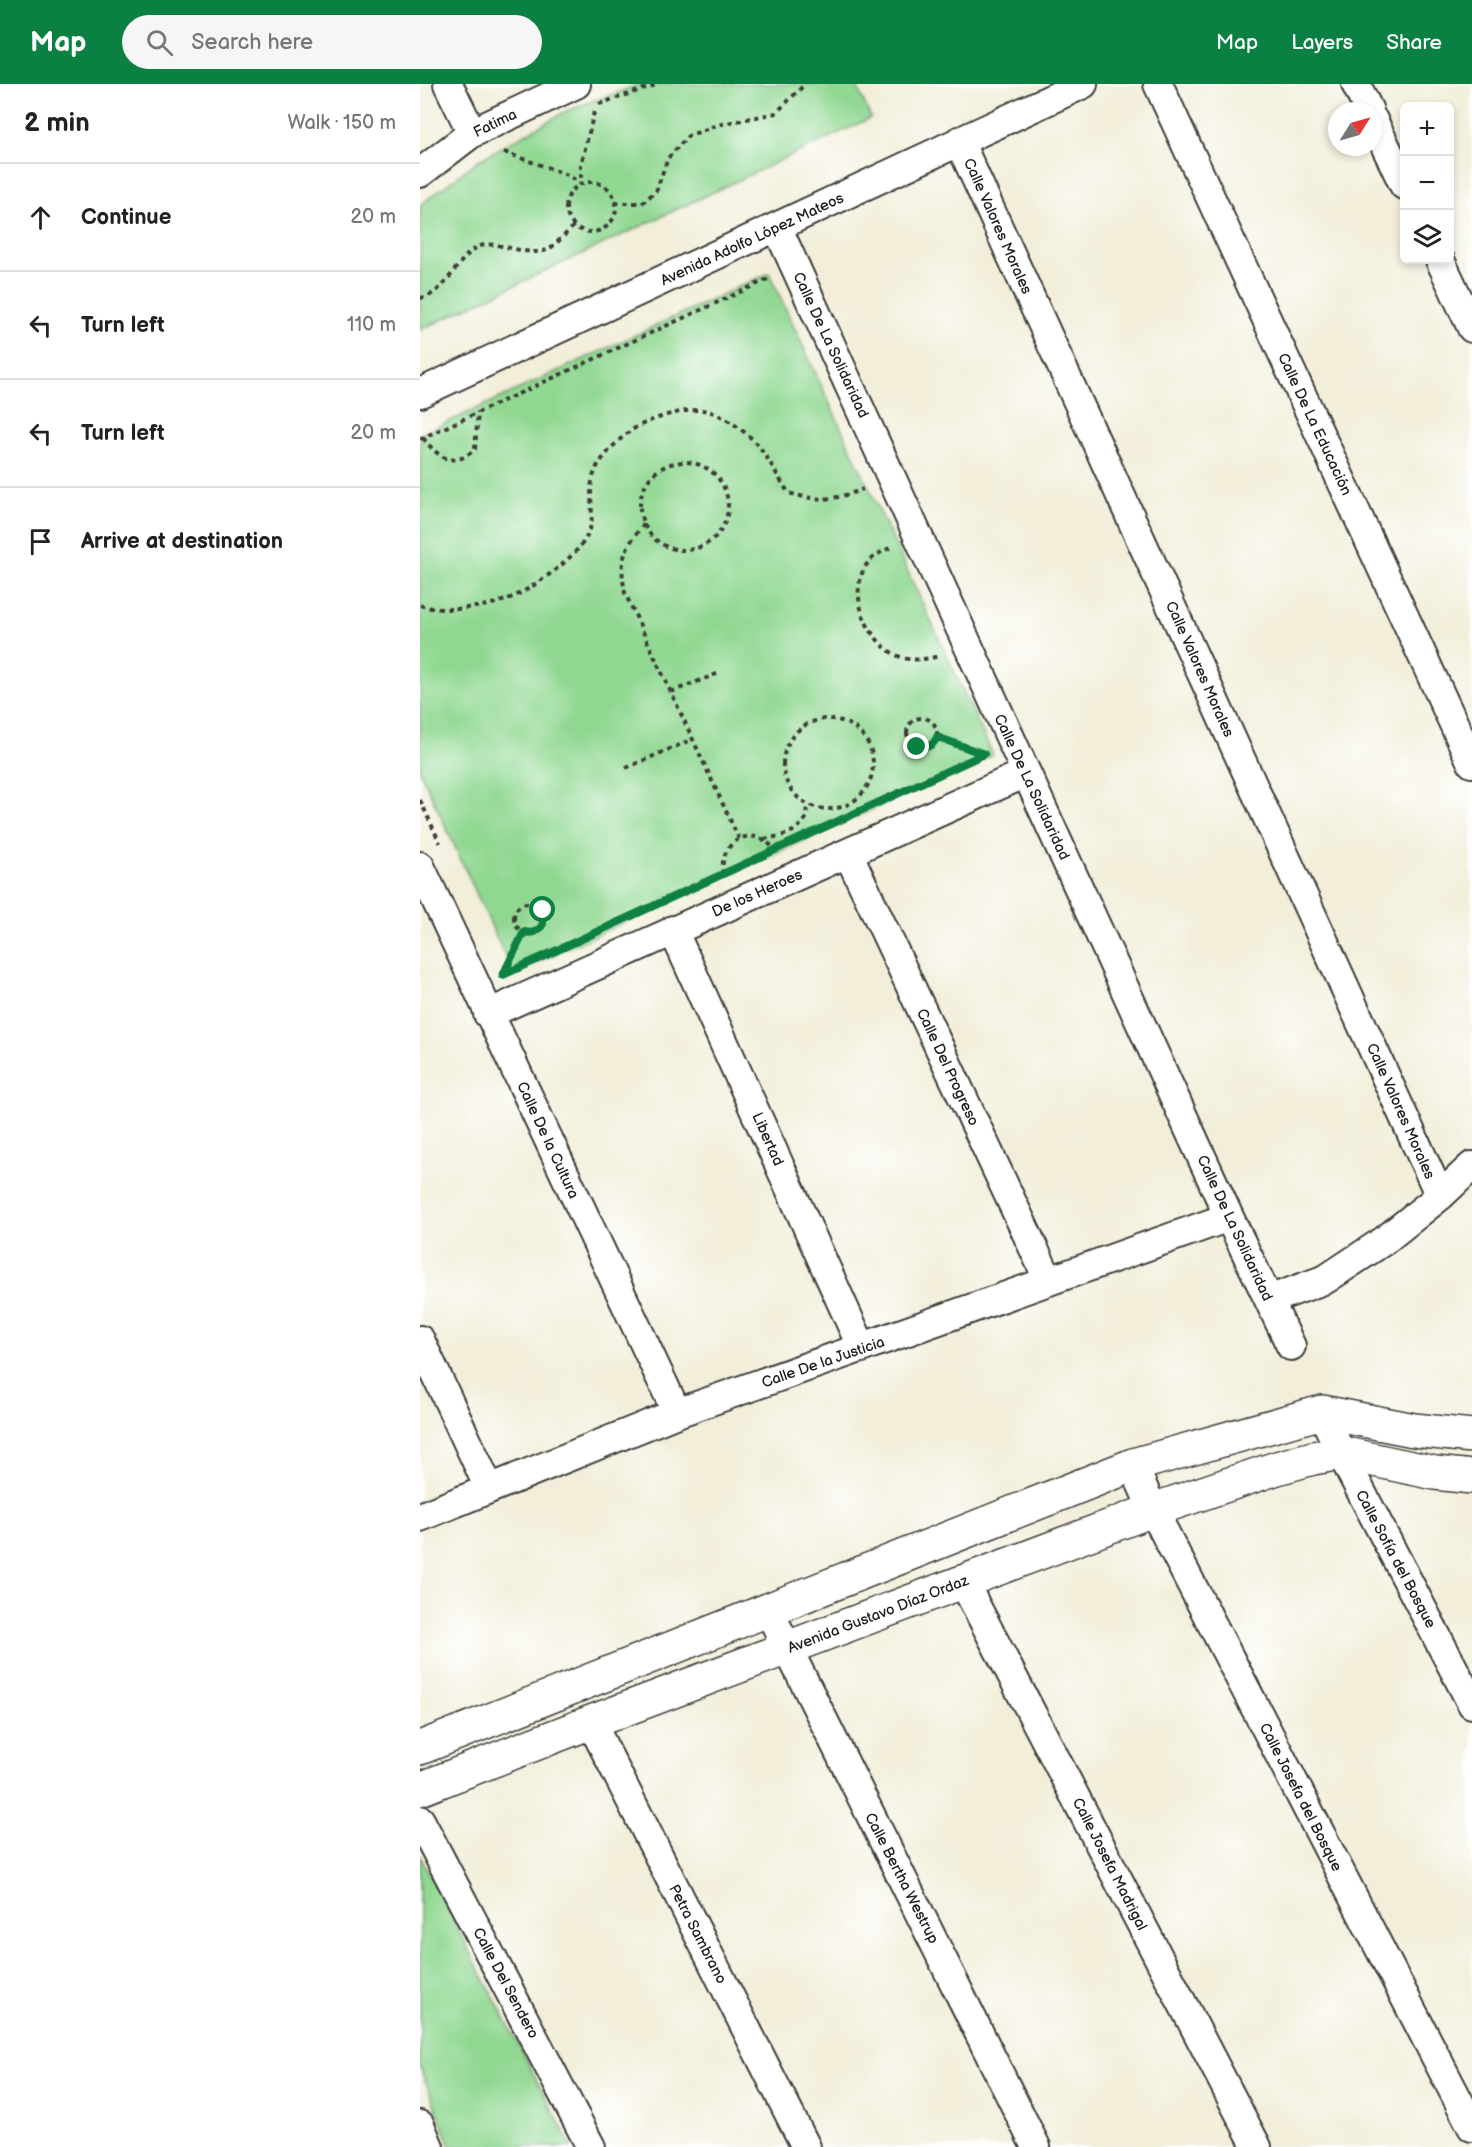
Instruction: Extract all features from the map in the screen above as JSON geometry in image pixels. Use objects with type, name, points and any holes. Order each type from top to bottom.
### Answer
[{"type":"street","points":[[448,84],[481,129]]},
{"type":"street","name":"Avenida Adolfo López Mateos","points":[[420,393],[1083,84]]},
{"type":"street","name":"Calle De La Educación","points":[[1158,84],[1472,763]]},
{"type":"street","points":[[1356,84],[1365,102]]},
{"type":"street","name":"Fatima","points":[[420,173],[481,129],[584,91]]},
{"type":"street","points":[[1382,139],[1400,177]]},
{"type":"street","name":"Calle Valores Morales","points":[[959,141],[1440,1196]]},
{"type":"street","name":"Calle De La Solidaridad","points":[[777,227],[1229,1217],[1291,1346]]},
{"type":"street","points":[[1442,264],[1472,328]]},
{"type":"street","name":"De los Heroes","points":[[488,1014],[1026,773]]},
{"type":"street","name":"Calle Del Progreso","points":[[848,853],[1048,1281]]},
{"type":"street","name":"Calle De la Cultura","points":[[420,866],[677,1413]]},
{"type":"street","name":"Libertad","points":[[673,930],[862,1348]]},
{"type":"street","points":[[1269,1300],[1326,1279],[1385,1240],[1440,1196],[1472,1166]]},
{"type":"street","name":"Calle De la Justicia","points":[[420,1517],[677,1413],[1229,1217]]},
{"type":"street","points":[[420,1340],[489,1488]]},
{"type":"street","points":[[420,1748],[1133,1465],[1322,1412],[1414,1430],[1472,1436]]},
{"type":"street","name":"Calle Sofía del Bosque","points":[[1322,1412],[1341,1453],[1472,1704]]},
{"type":"street","points":[[1341,1453],[1435,1473],[1472,1477]]},
{"type":"street","name":"Avenida Gustavo Díaz Ordaz","points":[[420,1789],[1153,1509],[1277,1468],[1341,1453]]},
{"type":"street","name":"Calle Josefa del Bosque","points":[[1133,1465],[1153,1509],[1472,2127]]},
{"type":"street","name":"Calle Josefa Madrigal","points":[[963,1581],[1257,2147]]},
{"type":"street","name":"Calle Bertha Westrup","points":[[768,1609],[1036,2147]]},
{"type":"street","name":"Petra Sambrano","points":[[591,1722],[806,2147]]},
{"type":"street","name":"Calle Del Sendero","points":[[420,1820],[591,2147]]},
{"type":"street","points":[[420,2125],[429,2147]]},
{"type":"path","points":[[615,203],[642,203],[656,191],[669,158],[688,136],[717,125],[776,113],[805,84]]},
{"type":"path","points":[[581,184],[581,165],[596,105],[584,91]]},
{"type":"path","points":[[481,129],[501,150],[568,175],[581,184]]},
{"type":"path","points":[[588,182],[603,185],[609,189],[615,203],[613,219],[601,229],[585,231],[568,217],[566,201],[569,194],[581,184],[588,182]]},
{"type":"path","points":[[420,298],[426,298],[441,287],[468,253],[481,245],[520,251],[546,250],[575,225]]},
{"type":"path","points":[[478,412],[478,436],[475,449],[465,458],[448,459],[422,438],[478,412],[766,280],[771,291]]},
{"type":"path","points":[[420,604],[431,609],[456,609],[505,600],[557,569],[579,549],[589,533],[592,513],[590,485],[598,466],[612,448],[630,431],[683,411],[707,411],[735,425],[752,439],[789,494],[808,499],[830,499],[863,489]]},
{"type":"path","points":[[696,464],[709,470],[719,480],[726,493],[728,508],[726,522],[718,535],[706,545],[693,550],[678,550],[664,546],[652,536],[644,524],[640,510],[641,496],[651,478],[668,465],[696,464]]},
{"type":"path","points":[[858,479],[867,499]]},
{"type":"path","points":[[644,524],[629,543],[622,558],[621,572],[625,593],[739,838]]},
{"type":"path","points":[[885,538],[890,548],[877,554],[867,564],[860,583],[860,600],[867,623],[879,641],[898,656],[924,659],[940,656]]},
{"type":"path","points":[[935,645],[945,667]]},
{"type":"path","points":[[671,692],[719,673]]},
{"type":"path","points":[[764,840],[791,834],[807,817],[806,804],[794,794],[786,782],[783,766],[784,752],[790,738],[801,727],[814,720],[829,717],[858,728],[873,754],[874,769],[870,783],[861,795],[849,804],[835,809],[820,809],[806,804]]},
{"type":"path","points":[[920,717],[930,719],[937,727],[937,737],[932,745],[917,747],[907,736],[908,726],[920,717]]},
{"type":"path","points":[[937,737],[984,754]]},
{"type":"path","points":[[626,768],[693,739]]},
{"type":"path","points":[[980,743],[984,754]]},
{"type":"path","points":[[890,797],[984,754]]},
{"type":"path","points":[[420,800],[444,851]]},
{"type":"path","points":[[723,874],[721,862],[728,847],[739,838],[752,835],[764,840],[775,850]]},
{"type":"path","points":[[765,855],[786,846]]},
{"type":"path","points":[[713,879],[734,869]]},
{"type":"path","points":[[524,903],[535,903],[543,910],[543,924],[537,932],[524,932],[515,925],[514,914],[516,909],[524,903]]},
{"type":"path","points":[[503,975],[524,932]]},
{"type":"path","points":[[498,965],[503,975]]},
{"type":"path","points":[[503,975],[514,970]]},
{"type":"green space","points":[[640,84],[856,84],[871,118],[420,330],[420,205],[479,160],[566,111]]},
{"type":"green space","points":[[769,273],[993,755],[513,973],[420,771],[420,435]]},
{"type":"green space","points":[[420,1856],[572,2147],[451,2147],[420,2067]]},
{"type":"route","points":[[543,910],[545,915],[541,928],[537,932],[524,932],[503,975],[984,754],[937,737],[932,745],[917,747]]}]
